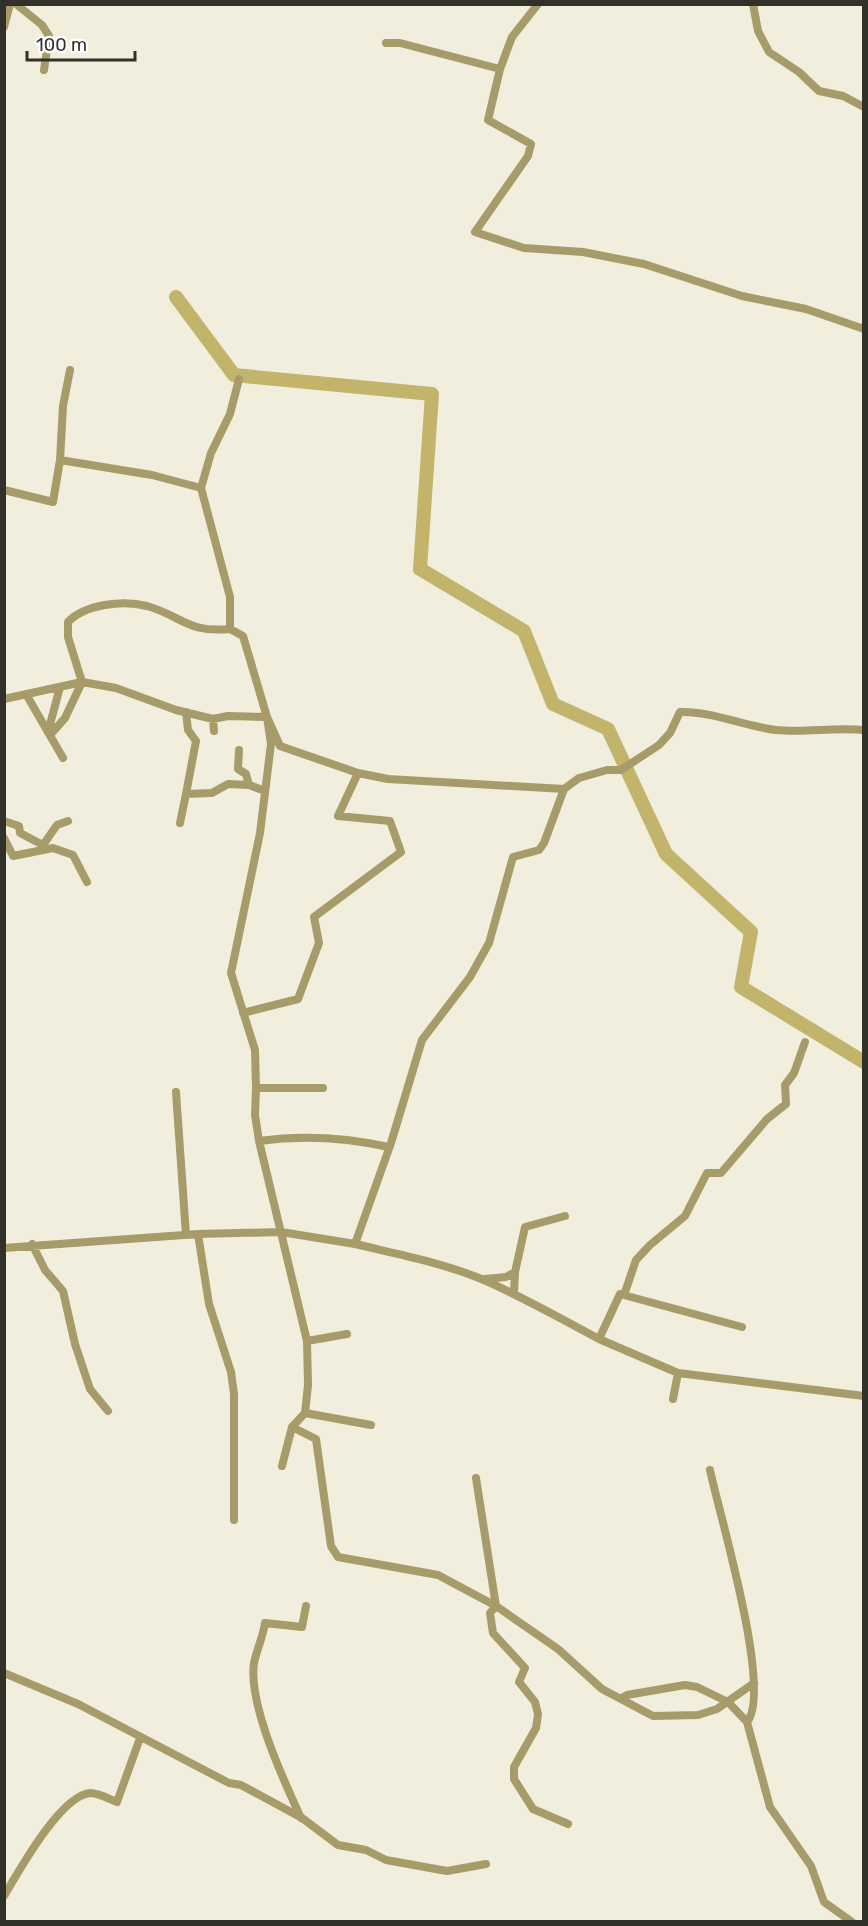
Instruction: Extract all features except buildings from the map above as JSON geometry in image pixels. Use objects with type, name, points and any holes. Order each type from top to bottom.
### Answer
[{"type":"street","points":[[4,27],[10,4]]},
{"type":"street","points":[[16,4],[42,25],[49,36],[44,70]]},
{"type":"street","points":[[538,4],[512,37],[500,69],[488,120],[531,144],[528,156],[475,232],[524,248],[583,252],[644,264],[742,296],[806,309],[864,329]]},
{"type":"street","points":[[753,4],[758,31],[769,52],[799,72],[819,92],[843,96],[864,107]]},
{"type":"street","points":[[386,43],[400,43],[500,69]]},
{"type":"street","points":[[4,490],[53,502],[60,460],[63,406],[70,370]]},
{"type":"street","points":[[231,629],[230,597],[201,488],[211,453],[230,414],[239,379]]},
{"type":"street","points":[[60,460],[152,475],[201,488]]},
{"type":"street","points":[[49,734],[65,718],[82,682],[68,637],[68,622],[76,614],[108,604],[146,606],[186,625],[210,631],[231,629],[243,636],[267,717],[280,746],[358,773],[388,779],[564,789]]},
{"type":"street","points":[[4,699],[82,682],[116,688],[213,719],[228,716],[267,717]]},
{"type":"street","points":[[49,734],[60,687]]},
{"type":"street","points":[[26,694],[63,758]]},
{"type":"street","points":[[180,823],[196,741],[188,730],[186,712]]},
{"type":"street","points":[[355,1244],[389,1147],[422,1040],[470,977],[489,943],[513,857],[539,850],[544,843],[564,789],[579,778],[621,770],[659,745],[670,733],[680,712],[776,730],[810,731],[838,728],[864,730]]},
{"type":"street","points":[[267,717],[271,744],[260,833],[231,973],[255,1050],[255,1115],[259,1141],[307,1341],[308,1385],[305,1413],[292,1427],[282,1466]]},
{"type":"street","points":[[213,719],[214,731]]},
{"type":"street","points":[[239,750],[238,769],[246,774],[249,785]]},
{"type":"street","points":[[243,1013],[298,999],[319,943],[314,917],[401,852],[390,821],[338,816],[358,773]]},
{"type":"street","points":[[186,794],[212,793],[228,784],[249,785],[265,791]]},
{"type":"street","points":[[4,821],[19,826],[21,833],[43,845],[57,825],[68,821]]},
{"type":"street","points":[[4,838],[13,856],[53,848],[73,855],[87,882]]},
{"type":"street","points":[[624,1295],[636,1260],[650,1245],[685,1216],[707,1173],[721,1173],[766,1119],[786,1104],[785,1085],[794,1073],[805,1042]]},
{"type":"street","points":[[256,1088],[323,1088]]},
{"type":"street","points":[[176,1092],[186,1235]]},
{"type":"street","points":[[259,1141],[284,1137],[361,1141],[389,1147]]},
{"type":"street","points":[[514,1293],[515,1272],[525,1227],[565,1216]]},
{"type":"street","points":[[4,1248],[32,1244],[198,1234],[281,1232],[355,1244],[428,1261],[482,1280],[514,1293],[598,1339],[678,1373],[864,1396]]},
{"type":"street","points":[[198,1234],[208,1304],[231,1372],[234,1394],[234,1520]]},
{"type":"street","points":[[32,1244],[45,1270],[63,1291],[75,1344],[90,1389],[108,1411]]},
{"type":"street","points":[[482,1280],[506,1277],[515,1272]]},
{"type":"street","points":[[598,1339],[620,1294],[742,1327]]},
{"type":"street","points":[[307,1341],[347,1335]]},
{"type":"street","points":[[672,1399],[678,1373]]},
{"type":"street","points":[[305,1413],[371,1425]]},
{"type":"street","points":[[292,1427],[316,1439],[331,1546],[338,1557],[438,1575],[496,1606],[558,1649],[602,1689],[653,1716],[698,1716],[728,1702],[754,1683]]},
{"type":"street","points":[[710,1470],[736,1565],[754,1683],[753,1715],[747,1722]]},
{"type":"street","points":[[476,1478],[496,1606],[490,1613],[493,1633],[525,1668],[519,1682],[535,1702],[538,1710],[536,1728],[514,1767],[514,1779],[533,1809],[568,1824]]},
{"type":"street","points":[[302,1818],[284,1780],[259,1707],[254,1665],[265,1623],[302,1627],[306,1606]]},
{"type":"street","points":[[4,1673],[78,1704],[229,1783],[241,1785],[302,1818],[338,1845],[366,1850],[386,1860],[447,1871],[486,1864]]},
{"type":"street","points":[[622,1698],[627,1695],[685,1685],[697,1687],[728,1702],[747,1722],[770,1807],[811,1866],[824,1902],[852,1922]]},
{"type":"street","points":[[4,1896],[40,1835],[73,1802],[85,1794],[93,1793],[117,1802],[140,1738]]},
{"type":"waterway","points":[[176,297],[234,375],[432,394],[420,569],[524,631],[553,704],[608,729],[666,854],[751,932],[741,987],[864,1062]]}]
